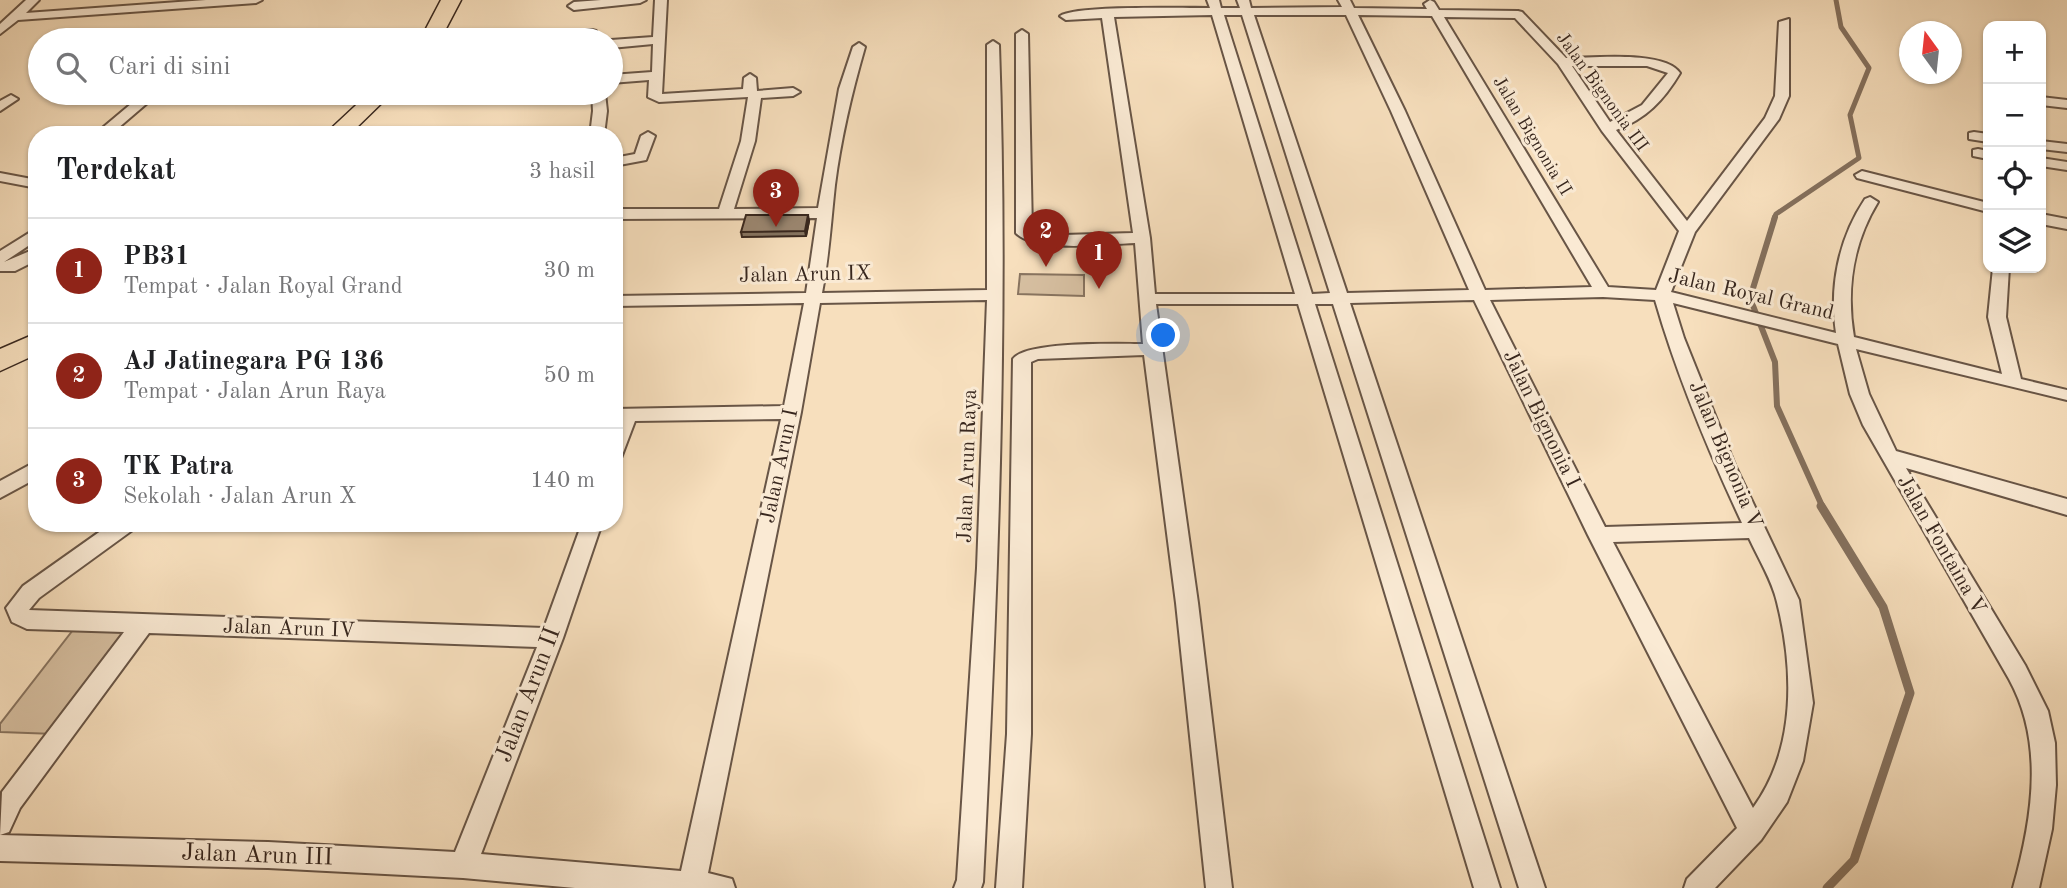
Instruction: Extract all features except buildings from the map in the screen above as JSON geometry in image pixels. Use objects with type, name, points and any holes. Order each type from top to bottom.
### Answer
[{"type":"main road","points":[[436,28],[451,0]]},
{"type":"main road","points":[[345,126],[368,105]]},
{"type":"main road","points":[[0,361],[28,347]]},
{"type":"street","points":[[0,30],[33,0]]},
{"type":"street","points":[[15,17],[256,0]]},
{"type":"street","points":[[545,28],[566,16],[640,0]]},
{"type":"street","points":[[623,78],[658,75],[661,0]]},
{"type":"street","name":"Jalan Bignonia III","points":[[1066,16],[1214,6],[1347,5],[1431,6],[1518,15],[1563,62],[1607,128],[1687,231]]},
{"type":"street","name":"Jalan Bignonia I","points":[[1347,5],[1406,124],[1480,295],[1598,535],[1752,831]]},
{"type":"street","points":[[1214,6],[1488,888]]},
{"type":"street","points":[[1246,6],[1532,888]]},
{"type":"street","name":"Jalan Bignonia II","points":[[1431,6],[1602,292]]},
{"type":"street","points":[[1107,13],[1142,238],[1152,349],[1187,603],[1219,888]]},
{"type":"street","points":[[1662,295],[1687,231],[1772,119],[1782,96],[1785,22]]},
{"type":"street","points":[[1022,34],[1024,233],[1030,238],[1047,239],[1142,238]]},
{"type":"street","points":[[623,43],[659,40]]},
{"type":"street","name":"Jalan Arun Raya","points":[[967,888],[970,883],[990,521],[997,295],[993,45]]},
{"type":"street","name":"Jalan Arun I","points":[[692,884],[792,412],[822,249],[828,183],[846,89],[859,47]]},
{"type":"street","points":[[1563,62],[1648,62],[1672,70],[1674,73],[1662,94],[1650,108],[1630,121],[1607,128]]},
{"type":"street","points":[[656,79],[655,97],[659,98],[752,89],[793,92]]},
{"type":"street","points":[[724,214],[748,141],[752,89]]},
{"type":"street","points":[[2046,101],[2067,104]]},
{"type":"street","points":[[112,126],[137,105]]},
{"type":"street","points":[[598,126],[599,105]]},
{"type":"street","points":[[623,160],[641,157],[648,136]]},
{"type":"street","points":[[2046,146],[2067,148]]},
{"type":"street","points":[[2046,163],[2067,166]]},
{"type":"street","points":[[1862,175],[1983,207]]},
{"type":"street","points":[[0,177],[28,181]]},
{"type":"street","name":"Jalan Fontaina V","points":[[1870,202],[1851,234],[1843,279],[1843,340],[1862,402],[1890,456],[2016,670],[2040,722],[2043,741],[2039,832],[2026,888]]},
{"type":"street","points":[[623,214],[825,213]]},
{"type":"street","points":[[2046,220],[2067,224]]},
{"type":"street","points":[[0,258],[28,239]]},
{"type":"street","points":[[0,266],[9,268],[28,259]]},
{"type":"street","points":[[2001,273],[1997,317],[2013,381]]},
{"type":"street","name":"Jalan Royal Grand","points":[[1148,299],[1306,299],[1602,292],[1662,295],[2063,395]]},
{"type":"street","name":"Jalan Arun IX","points":[[623,301],[997,295]]},
{"type":"street","name":"Jalan Bignonia V","points":[[1662,295],[1675,338],[1725,465],[1788,600],[1801,703],[1791,761],[1778,794],[1752,831],[1697,888]]},
{"type":"street","points":[[1009,888],[1019,734],[1022,359],[1035,353],[1152,349]]},
{"type":"street","points":[[623,415],[792,412]]},
{"type":"street","points":[[1890,456],[2067,507]]},
{"type":"street","points":[[0,491],[28,474]]},
{"type":"street","points":[[1598,535],[1756,530]]},
{"type":"street","name":"Jalan Arun IV","points":[[114,532],[31,592],[17,608],[20,616],[27,620],[552,638]]},
{"type":"street","name":"Jalan Arun II","points":[[463,865],[552,638],[589,532]]},
{"type":"street","points":[[0,822],[11,800],[144,624]]},
{"type":"street","name":"Jalan Arun III","points":[[0,848],[268,855],[463,865],[722,888]]},
{"type":"shaded area","points":[[1020,274],[1084,275],[1084,296],[1018,294]]},
{"type":"shaded area","points":[[73,630],[130,632],[55,734],[0,732],[0,724]]},
{"type":"waterway","points":[[1774,219],[1776,214],[1859,158],[1850,115],[1869,68],[1841,27],[1836,0]]},
{"type":"waterway","points":[[1775,217],[1750,298],[1775,362],[1777,406],[1823,508]]},
{"type":"waterway","points":[[1821,506],[1883,607],[1910,693],[1854,860],[1827,888]]},
{"type":"place","name":"TK Patra","points":[[776,227]]},
{"type":"place","name":"AJ Jatinegara PG 136","points":[[1046,267]]},
{"type":"place","name":"PB31","points":[[1099,289]]}]
